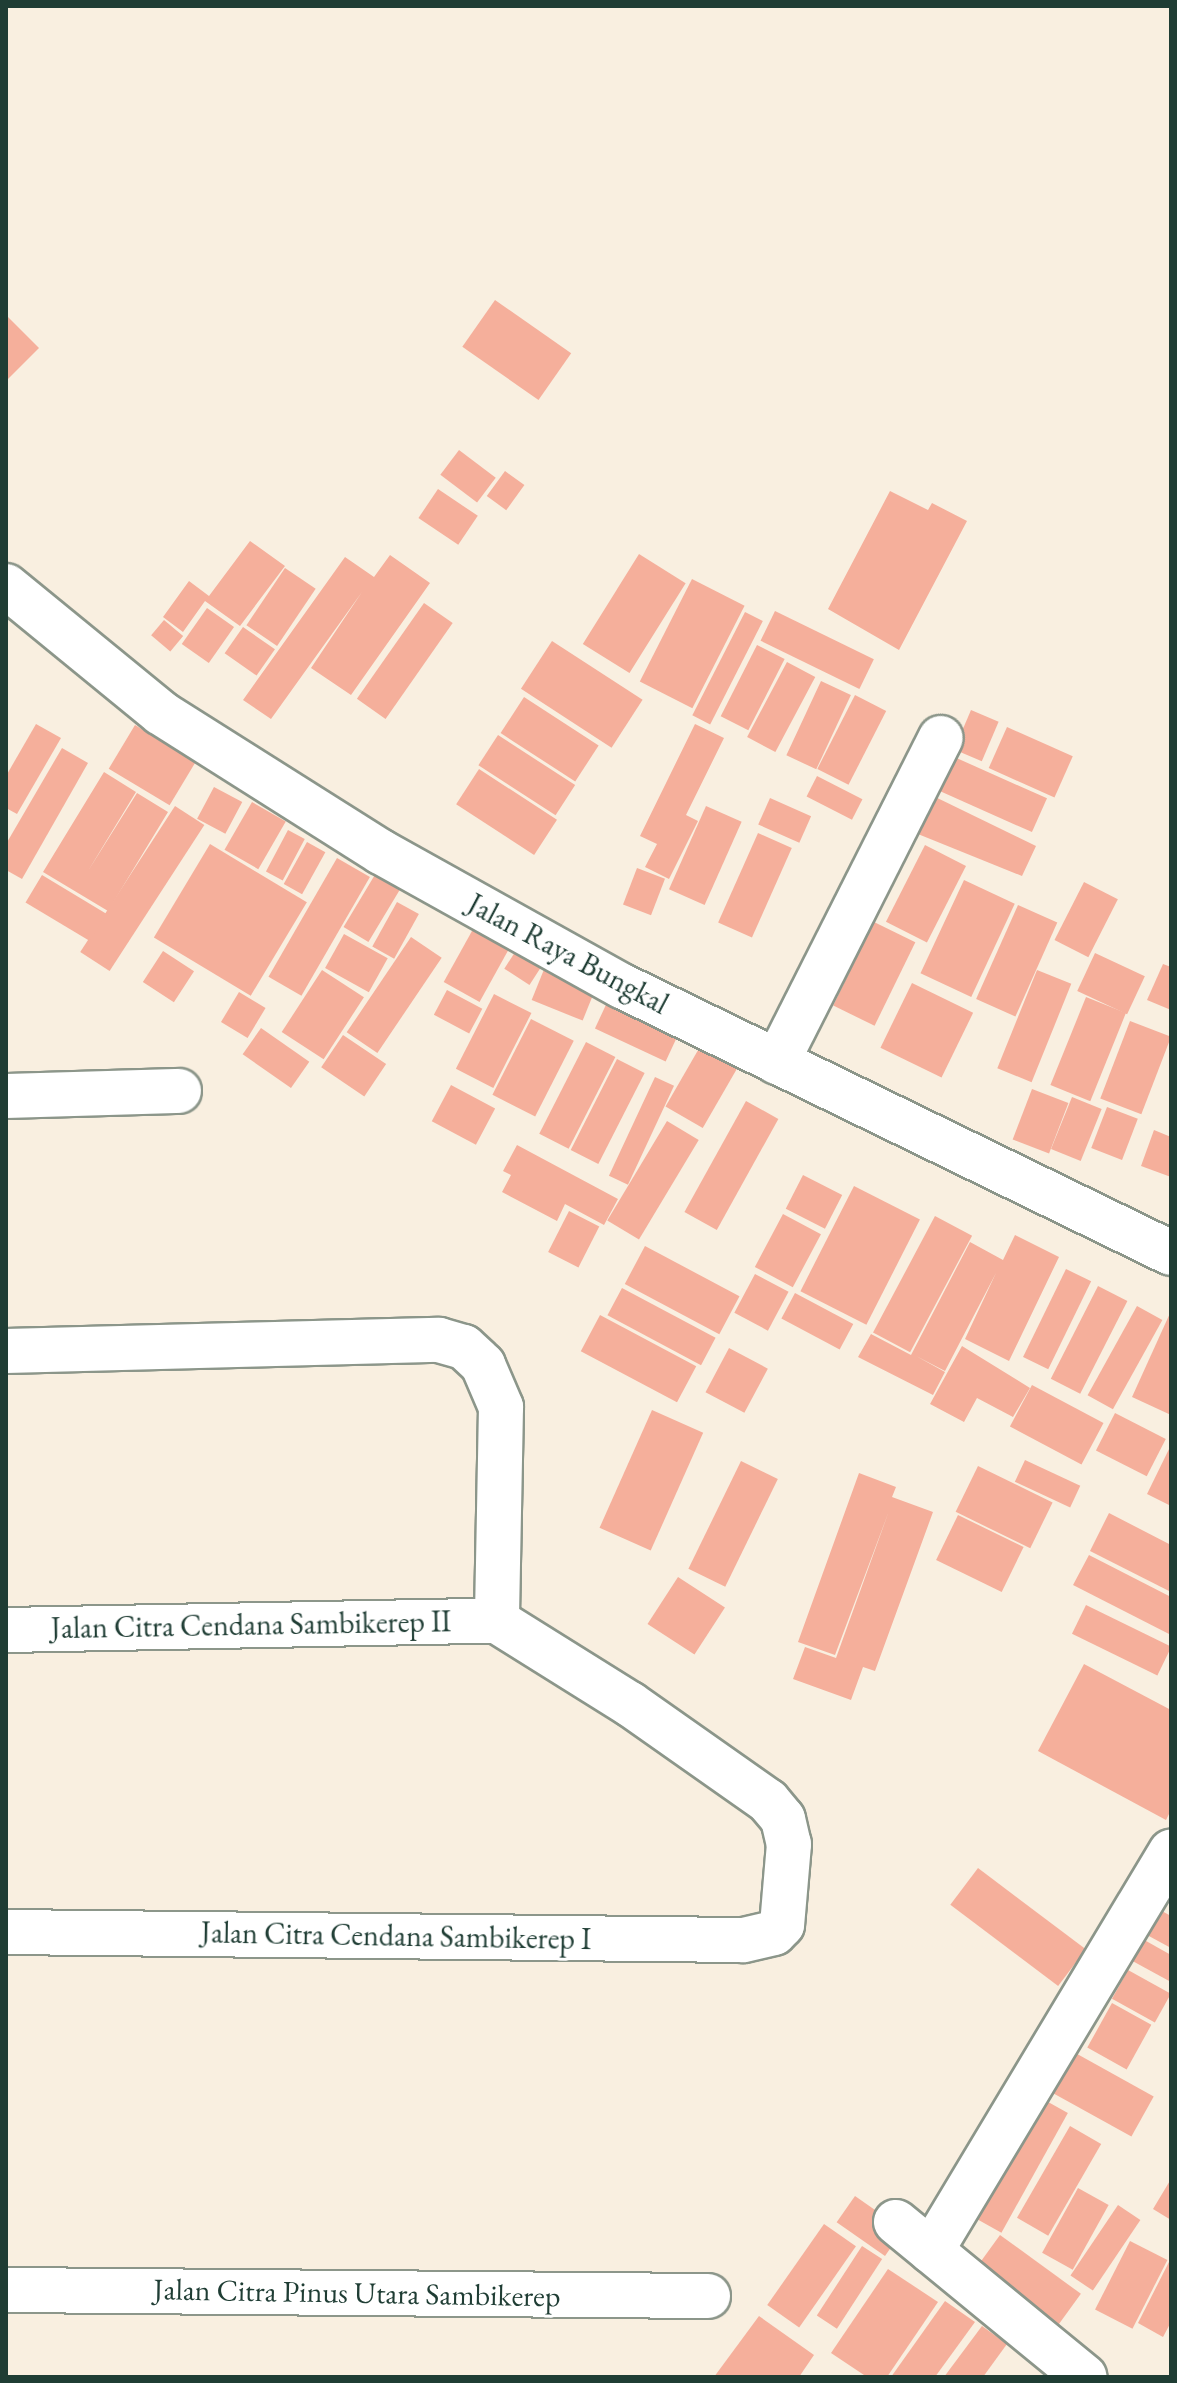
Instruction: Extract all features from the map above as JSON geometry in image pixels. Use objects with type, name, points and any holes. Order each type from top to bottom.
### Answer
[{"type":"street","name":"Jalan Raya Bungkal","points":[[6,586],[161,713],[368,844],[622,986],[1171,1253]]},
{"type":"street","points":[[777,1062],[941,738]]},
{"type":"street","points":[[6,1096],[179,1091]]},
{"type":"street","points":[[6,1351],[439,1340],[464,1347],[483,1365],[501,1407],[497,1621]]},
{"type":"street","name":"Jalan Citra Cendana Sambikerep II","points":[[6,1630],[497,1621]]},
{"type":"street","name":"Jalan Citra Cendana Sambikerep I","points":[[6,1932],[743,1940],[774,1933],[782,1925],[789,1844],[783,1819],[768,1801],[630,1704],[497,1621]]},
{"type":"street","points":[[931,2251],[1171,1852]]},
{"type":"street","points":[[896,2222],[1079,2376]]},
{"type":"street","name":"Jalan Citra Pinus Utara Sambikerep","points":[[6,2290],[708,2296]]},
{"type":"building","points":[[495,300],[571,353],[538,400],[462,347]]},
{"type":"building","points":[[6,315],[39,348],[6,381]]},
{"type":"building","points":[[459,450],[496,478],[477,502],[440,475]]},
{"type":"building","points":[[505,471],[524,485],[506,510],[487,496]]},
{"type":"building","points":[[438,489],[478,516],[458,545],[418,518]]},
{"type":"building","points":[[890,491],[928,510],[932,503],[967,521],[899,650],[828,609]]},
{"type":"building","points":[[250,541],[285,566],[240,626],[205,601],[183,632],[163,617],[189,581],[209,596]]},
{"type":"building","points":[[639,554],[686,583],[629,673],[583,644]]},
{"type":"building","points":[[390,555],[430,583],[351,695],[311,668],[362,592],[271,719],[243,700],[345,557],[374,577]]},
{"type":"building","points":[[285,568],[316,589],[277,646],[246,625]]},
{"type":"building","points":[[692,579],[745,606],[692,708],[640,681]]},
{"type":"building","points":[[424,603],[453,623],[386,719],[357,699]]},
{"type":"building","points":[[207,608],[234,627],[209,663],[182,644]]},
{"type":"building","points":[[775,611],[874,659],[859,689],[761,641]]},
{"type":"building","points":[[745,612],[763,621],[710,724],[692,715]]},
{"type":"building","points":[[164,620],[183,636],[170,651],[151,635]]},
{"type":"building","points":[[243,627],[275,649],[257,676],[225,653]]},
{"type":"building","points":[[552,641],[643,700],[612,748],[521,689]]},
{"type":"building","points":[[757,645],[785,659],[748,730],[721,716]]},
{"type":"building","points":[[787,662],[815,677],[775,752],[747,737]]},
{"type":"building","points":[[821,681],[851,695],[816,769],[786,755]]},
{"type":"building","points":[[855,695],[886,711],[849,785],[817,769]]},
{"type":"building","points":[[524,697],[599,745],[575,782],[501,733]]},
{"type":"building","points":[[971,710],[999,722],[982,761],[954,750]]},
{"type":"building","points":[[36,724],[61,738],[17,814],[6,808],[6,776]]},
{"type":"building","points":[[695,724],[724,738],[686,815],[698,821],[669,879],[645,867],[657,844],[640,836]]},
{"type":"building","points":[[135,725],[196,762],[170,805],[109,769]]},
{"type":"building","points":[[1007,727],[1073,756],[1054,797],[989,768]]},
{"type":"building","points":[[498,735],[575,785],[556,815],[478,765]]},
{"type":"building","points":[[62,748],[88,763],[22,879],[6,870],[6,844]]},
{"type":"building","points":[[952,756],[1047,798],[1032,832],[937,790]]},
{"type":"building","points":[[479,769],[557,820],[534,855],[456,804]]},
{"type":"building","points":[[104,772],[136,792],[88,871],[137,793],[168,812],[108,911],[43,872]]},
{"type":"building","points":[[817,776],[862,799],[852,820],[807,796]]},
{"type":"building","points":[[214,787],[242,802],[225,834],[197,819]]},
{"type":"building","points":[[925,792],[1036,846],[1022,876],[908,830]]},
{"type":"building","points":[[770,798],[811,816],[799,843],[758,824]]},
{"type":"building","points":[[252,802],[286,822],[258,869],[224,850]]},
{"type":"building","points":[[175,806],[204,825],[110,971],[80,952]]},
{"type":"building","points":[[706,806],[742,822],[705,905],[669,889]]},
{"type":"building","points":[[288,830],[305,839],[283,880],[266,871]]},
{"type":"building","points":[[758,833],[792,848],[752,938],[718,923]]},
{"type":"building","points":[[307,842],[325,852],[302,894],[284,884]]},
{"type":"building","points":[[210,844],[307,902],[251,996],[154,937]]},
{"type":"building","points":[[925,845],[966,866],[927,943],[886,922]]},
{"type":"building","points":[[337,858],[370,877],[301,996],[268,977]]},
{"type":"building","points":[[637,868],[665,879],[651,915],[623,904]]},
{"type":"building","points":[[376,873],[401,888],[368,942],[344,927]]},
{"type":"building","points":[[42,875],[106,914],[90,941],[26,902]]},
{"type":"building","points":[[964,880],[1015,904],[971,997],[920,973]]},
{"type":"building","points":[[1084,882],[1118,899],[1088,957],[1054,940]]},
{"type":"building","points":[[397,902],[419,914],[394,959],[372,947]]},
{"type":"building","points":[[1018,905],[1057,922],[1015,1017],[976,999]]},
{"type":"building","points":[[482,913],[518,933],[480,1002],[444,982]]},
{"type":"building","points":[[874,922],[915,942],[875,1026],[833,1006]]},
{"type":"building","points":[[344,934],[388,958],[369,992],[325,968]]},
{"type":"building","points":[[411,937],[442,958],[377,1053],[347,1032]]},
{"type":"building","points":[[519,946],[544,962],[529,985],[504,969]]},
{"type":"building","points":[[163,951],[194,971],[174,1002],[143,982]]},
{"type":"building","points":[[1095,953],[1145,976],[1127,1014],[1077,991]]},
{"type":"building","points":[[547,962],[598,983],[583,1021],[532,1000]]},
{"type":"building","points":[[1163,964],[1171,967],[1171,1010],[1147,1000]]},
{"type":"building","points":[[322,970],[364,997],[324,1059],[282,1032]]},
{"type":"building","points":[[1037,970],[1071,984],[1032,1082],[997,1068]]},
{"type":"building","points":[[912,983],[973,1013],[942,1078],[880,1048]]},
{"type":"building","points":[[447,990],[482,1009],[469,1034],[434,1015]]},
{"type":"building","points":[[239,992],[266,1008],[248,1038],[221,1022]]},
{"type":"building","points":[[494,994],[531,1013],[493,1088],[456,1069]]},
{"type":"building","points":[[611,994],[682,1027],[666,1061],[595,1028]]},
{"type":"building","points":[[1086,997],[1126,1013],[1090,1101],[1050,1085]]},
{"type":"building","points":[[531,1019],[574,1041],[535,1117],[492,1095]]},
{"type":"building","points":[[1130,1021],[1171,1037],[1141,1114],[1100,1098]]},
{"type":"building","points":[[261,1028],[309,1062],[291,1088],[243,1054]]},
{"type":"building","points":[[343,1035],[386,1064],[364,1096],[321,1067]]},
{"type":"building","points":[[586,1042],[615,1057],[569,1149],[539,1134]]},
{"type":"building","points":[[701,1045],[738,1066],[703,1128],[666,1106]]},
{"type":"building","points":[[617,1059],[645,1073],[598,1164],[571,1150]]},
{"type":"building","points":[[655,1077],[674,1086],[628,1185],[609,1176]]},
{"type":"building","points":[[451,1085],[495,1108],[476,1145],[432,1121]]},
{"type":"building","points":[[1032,1089],[1068,1103],[1049,1153],[1013,1139]]},
{"type":"building","points":[[1072,1097],[1102,1109],[1081,1161],[1051,1149]]},
{"type":"building","points":[[746,1101],[778,1119],[717,1230],[684,1212]]},
{"type":"building","points":[[1107,1107],[1138,1119],[1122,1160],[1091,1148]]},
{"type":"building","points":[[667,1121],[699,1140],[639,1239],[607,1220]]},
{"type":"building","points":[[1154,1130],[1171,1137],[1171,1177],[1141,1166]]},
{"type":"building","points":[[517,1145],[618,1199],[604,1225],[565,1204],[557,1221],[502,1192],[511,1175],[503,1171]]},
{"type":"building","points":[[803,1175],[842,1195],[825,1229],[786,1209]]},
{"type":"building","points":[[854,1186],[920,1220],[866,1325],[800,1291]]},
{"type":"building","points":[[569,1211],[599,1226],[578,1267],[548,1252]]},
{"type":"building","points":[[783,1214],[821,1234],[793,1287],[755,1267]]},
{"type":"building","points":[[935,1216],[972,1236],[910,1352],[873,1333]]},
{"type":"building","points":[[1015,1235],[1059,1257],[1009,1361],[965,1339],[996,1273],[945,1371],[916,1356],[945,1372],[933,1395],[858,1357],[871,1334],[911,1355],[970,1242],[1003,1260]]},
{"type":"building","points":[[645,1246],[739,1296],[719,1334],[625,1284]]},
{"type":"building","points":[[1066,1269],[1091,1281],[1048,1369],[1023,1357]]},
{"type":"building","points":[[755,1274],[789,1292],[768,1331],[734,1313]]},
{"type":"building","points":[[1098,1286],[1127,1301],[1080,1394],[1051,1379]]},
{"type":"building","points":[[622,1288],[716,1338],[701,1365],[607,1315]]},
{"type":"building","points":[[795,1293],[853,1324],[840,1350],[781,1319]]},
{"type":"building","points":[[1137,1306],[1162,1320],[1113,1409],[1088,1395]]},
{"type":"building","points":[[1171,1311],[1171,1415],[1132,1397]]},
{"type":"building","points":[[600,1315],[696,1366],[677,1402],[581,1351]]},
{"type":"building","points":[[962,1346],[1030,1388],[1013,1417],[977,1398],[964,1422],[930,1404]]},
{"type":"building","points":[[729,1348],[768,1369],[744,1413],[706,1392]]},
{"type":"building","points":[[1032,1385],[1104,1423],[1081,1465],[1010,1426]]},
{"type":"building","points":[[652,1410],[703,1433],[651,1551],[600,1528]]},
{"type":"building","points":[[1115,1413],[1166,1439],[1147,1476],[1096,1450]]},
{"type":"building","points":[[1171,1445],[1171,1506],[1147,1494]]},
{"type":"building","points":[[1025,1460],[1080,1486],[1070,1508],[1015,1482]]},
{"type":"building","points":[[741,1461],[778,1479],[725,1587],[688,1569]]},
{"type":"building","points":[[978,1466],[1053,1502],[1030,1548],[956,1512]]},
{"type":"building","points":[[859,1473],[896,1487],[892,1497],[933,1512],[875,1671],[863,1667],[851,1700],[793,1679],[805,1647],[836,1658],[889,1511],[835,1655],[798,1642]]},
{"type":"building","points":[[1109,1513],[1171,1545],[1171,1592],[1090,1551]]},
{"type":"building","points":[[958,1515],[1024,1547],[1002,1592],[936,1560]]},
{"type":"building","points":[[1089,1555],[1171,1597],[1171,1635],[1073,1585]]},
{"type":"building","points":[[678,1577],[725,1607],[694,1654],[648,1624]]},
{"type":"building","points":[[1086,1605],[1171,1646],[1157,1675],[1072,1634]]},
{"type":"building","points":[[1084,1664],[1171,1710],[1171,1810],[1166,1820],[1038,1751]]},
{"type":"building","points":[[978,1868],[1086,1949],[1058,1986],[950,1905]]},
{"type":"building","points":[[1160,1910],[1171,1916],[1171,1948],[1147,1935]]},
{"type":"building","points":[[1139,1937],[1171,1955],[1171,1982],[1127,1958]]},
{"type":"building","points":[[1128,1970],[1171,1994],[1155,2023],[1112,1999]]},
{"type":"building","points":[[1112,2003],[1151,2025],[1127,2069],[1087,2048]]},
{"type":"building","points":[[1061,2045],[1154,2096],[1131,2137],[1039,2085]]},
{"type":"building","points":[[1032,2093],[1068,2113],[1001,2233],[966,2213]]},
{"type":"building","points":[[1070,2126],[1101,2144],[1048,2236],[1017,2218]]},
{"type":"building","points":[[1171,2179],[1171,2220],[1153,2209]]},
{"type":"building","points":[[1078,2188],[1109,2205],[1073,2270],[1042,2253]]},
{"type":"building","points":[[855,2196],[903,2230],[885,2256],[837,2222]]},
{"type":"building","points":[[1118,2205],[1140,2220],[1093,2291],[1070,2275]]},
{"type":"building","points":[[824,2224],[856,2246],[799,2327],[767,2305]]},
{"type":"building","points":[[1000,2235],[1081,2294],[1057,2327],[976,2268]]},
{"type":"building","points":[[1130,2241],[1167,2260],[1132,2329],[1095,2310]]},
{"type":"building","points":[[862,2246],[882,2259],[837,2329],[817,2316]]},
{"type":"building","points":[[1171,2258],[1171,2322],[1163,2337],[1138,2323]]},
{"type":"building","points":[[888,2269],[938,2302],[887,2377],[867,2377],[831,2353]]},
{"type":"building","points":[[945,2301],[975,2322],[935,2377],[891,2377]]},
{"type":"building","points":[[759,2316],[814,2355],[799,2377],[714,2377]]},
{"type":"building","points":[[982,2326],[1007,2344],[983,2377],[944,2377]]}]
